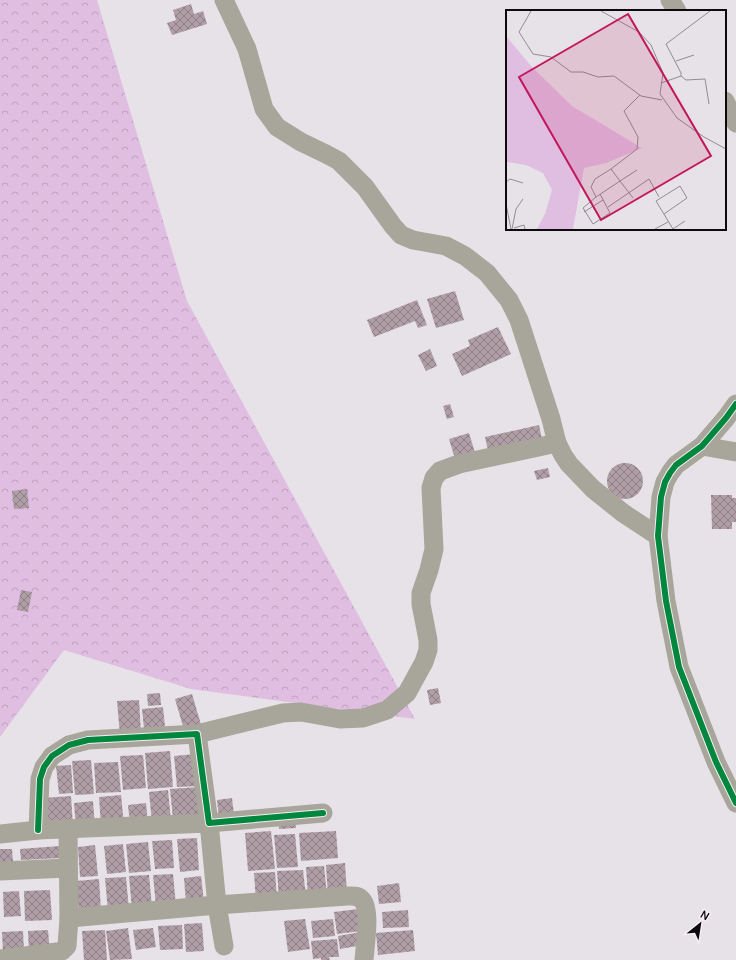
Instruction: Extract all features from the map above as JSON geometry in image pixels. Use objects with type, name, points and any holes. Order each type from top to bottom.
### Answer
[{"type":"street","points":[[224,0],[247,49],[264,109],[277,126],[301,142],[339,161],[365,187],[401,235],[413,240],[446,246],[465,256],[487,273],[509,300],[519,320],[562,455],[593,489],[623,513],[658,536]]},
{"type":"street","points":[[670,0],[676,10]]},
{"type":"street","points":[[726,103],[736,123]]},
{"type":"street","points":[[736,404],[702,446],[676,466],[670,473],[665,482],[661,497],[658,536],[666,601],[679,667],[716,762],[736,803]]},
{"type":"street","points":[[38,830],[40,779],[44,767],[52,756],[69,745],[88,740],[196,734],[283,713],[301,712],[340,719],[363,718],[387,710],[407,693],[424,662],[428,650],[428,640],[421,604],[421,593],[434,549],[431,488],[434,478],[440,471],[459,464],[557,443]]},
{"type":"street","points":[[702,446],[736,452]]},
{"type":"street","points":[[196,734],[209,823],[224,946]]},
{"type":"street","points":[[0,834],[38,830],[209,823],[324,813]]},
{"type":"street","points":[[0,959],[57,952],[66,946],[69,918],[68,829]]},
{"type":"street","points":[[0,872],[68,868]]},
{"type":"street","points":[[69,918],[218,905],[358,896],[363,900],[367,910],[364,960]]},
{"type":"green space","points":[[0,0],[97,0],[187,301],[415,719],[191,689],[64,650],[0,737]]},
{"type":"building","points":[[191,4],[194,14],[203,11],[207,24],[172,35],[167,23],[176,20],[173,10]]},
{"type":"building","points":[[455,291],[464,320],[436,328],[427,299]]},
{"type":"building","points":[[417,300],[427,325],[418,328],[415,321],[374,337],[367,320]]},
{"type":"building","points":[[498,327],[511,354],[462,376],[452,354],[470,346],[468,340]]},
{"type":"building","points":[[430,349],[437,366],[426,371],[418,355]]},
{"type":"building","points":[[450,404],[454,417],[447,419],[443,406]]},
{"type":"building","points":[[539,425],[543,444],[489,455],[485,437]]},
{"type":"building","points":[[469,433],[476,456],[456,462],[449,439]]},
{"type":"building","points":[[629,463],[638,468],[642,474],[642,488],[638,494],[629,499],[621,499],[612,494],[608,488],[607,477],[612,468],[618,464]]},
{"type":"building","points":[[548,468],[550,477],[537,480],[534,471]]},
{"type":"building","points":[[27,489],[29,508],[14,509],[12,491]]},
{"type":"building","points":[[711,495],[732,495],[732,498],[736,498],[736,522],[732,522],[732,529],[712,529]]},
{"type":"building","points":[[21,590],[32,592],[28,612],[17,610]]},
{"type":"building","points":[[438,688],[441,703],[430,705],[427,690]]},
{"type":"building","points":[[160,693],[161,705],[148,706],[147,694]]},
{"type":"building","points":[[192,694],[202,728],[185,733],[175,699]]},
{"type":"building","points":[[139,700],[141,734],[120,735],[117,701]]},
{"type":"building","points":[[163,707],[165,727],[144,729],[142,709]]},
{"type":"building","points":[[170,751],[173,787],[148,789],[145,753]]},
{"type":"building","points":[[196,754],[199,786],[177,787],[174,756]]},
{"type":"building","points":[[143,755],[146,788],[123,790],[120,756]]},
{"type":"building","points":[[91,760],[94,794],[75,795],[72,761]]},
{"type":"building","points":[[118,762],[121,792],[96,793],[94,763]]},
{"type":"building","points":[[71,765],[73,793],[59,794],[56,766]]},
{"type":"building","points":[[200,787],[202,817],[173,819],[170,789]]},
{"type":"building","points":[[168,790],[171,821],[152,823],[149,792]]},
{"type":"building","points":[[121,795],[124,824],[101,826],[99,797]]},
{"type":"building","points":[[71,796],[73,826],[46,828],[43,798]]},
{"type":"building","points":[[232,798],[234,815],[219,817],[217,800]]},
{"type":"building","points":[[93,801],[95,827],[76,828],[74,803]]},
{"type":"building","points":[[146,803],[148,824],[130,825],[128,805]]},
{"type":"building","points":[[295,818],[296,828],[279,829],[278,819]]},
{"type":"building","points":[[271,831],[275,869],[248,871],[245,833]]},
{"type":"building","points":[[336,831],[338,858],[301,861],[299,833]]},
{"type":"building","points":[[295,834],[298,867],[277,868],[274,835]]},
{"type":"building","points":[[197,838],[199,870],[180,872],[177,839]]},
{"type":"building","points":[[172,840],[174,868],[155,869],[152,841]]},
{"type":"building","points":[[148,842],[151,871],[129,873],[126,844]]},
{"type":"building","points":[[123,844],[126,872],[107,874],[104,846]]},
{"type":"building","points":[[95,845],[98,876],[80,877],[78,847]]},
{"type":"building","points":[[60,846],[61,858],[21,860],[20,849]]},
{"type":"building","points":[[0,849],[12,849],[13,862],[0,863]]},
{"type":"building","points":[[345,863],[347,894],[328,896],[326,865]]},
{"type":"building","points":[[324,866],[327,895],[308,897],[306,867]]},
{"type":"building","points":[[303,870],[306,897],[279,899],[277,871]]},
{"type":"building","points":[[275,872],[277,899],[256,901],[254,873]]},
{"type":"building","points":[[173,874],[176,906],[156,907],[153,875]]},
{"type":"building","points":[[149,875],[152,907],[132,909],[129,876]]},
{"type":"building","points":[[201,876],[204,902],[186,903],[184,878]]},
{"type":"building","points":[[126,877],[129,910],[108,912],[105,878]]},
{"type":"building","points":[[99,879],[101,910],[79,912],[76,881]]},
{"type":"building","points":[[399,883],[401,902],[379,904],[377,886]]},
{"type":"building","points":[[50,890],[52,920],[25,921],[24,891]]},
{"type":"building","points":[[19,891],[21,916],[4,917],[3,892]]},
{"type":"building","points":[[358,909],[361,931],[337,934],[334,912]]},
{"type":"building","points":[[408,910],[409,927],[383,928],[382,912]]},
{"type":"building","points":[[305,919],[310,949],[288,952],[284,921]]},
{"type":"building","points":[[333,919],[335,936],[313,938],[311,921]]},
{"type":"building","points":[[202,923],[204,951],[186,952],[184,924]]},
{"type":"building","points":[[182,925],[183,949],[160,950],[158,926]]},
{"type":"building","points":[[128,928],[132,959],[110,960],[106,931]]},
{"type":"building","points":[[153,928],[156,947],[136,950],[133,930]]},
{"type":"building","points":[[48,930],[50,953],[29,954],[28,931]]},
{"type":"building","points":[[105,930],[107,960],[84,960],[82,931]]},
{"type":"building","points":[[413,930],[415,951],[378,955],[376,933]]},
{"type":"building","points":[[23,931],[24,951],[3,952],[2,932]]},
{"type":"building","points":[[361,932],[363,945],[340,949],[338,936]]},
{"type":"building","points":[[337,939],[339,957],[329,957],[330,960],[321,960],[321,958],[313,959],[311,941]]},
{"type":"cycle path","points":[[736,404],[702,446],[676,465],[670,473],[665,482],[661,497],[658,536],[666,601],[679,667],[716,762],[736,803]]},
{"type":"cycle path","points":[[38,830],[40,779],[44,767],[52,756],[69,745],[88,740],[197,734],[209,823],[323,813]]}]
